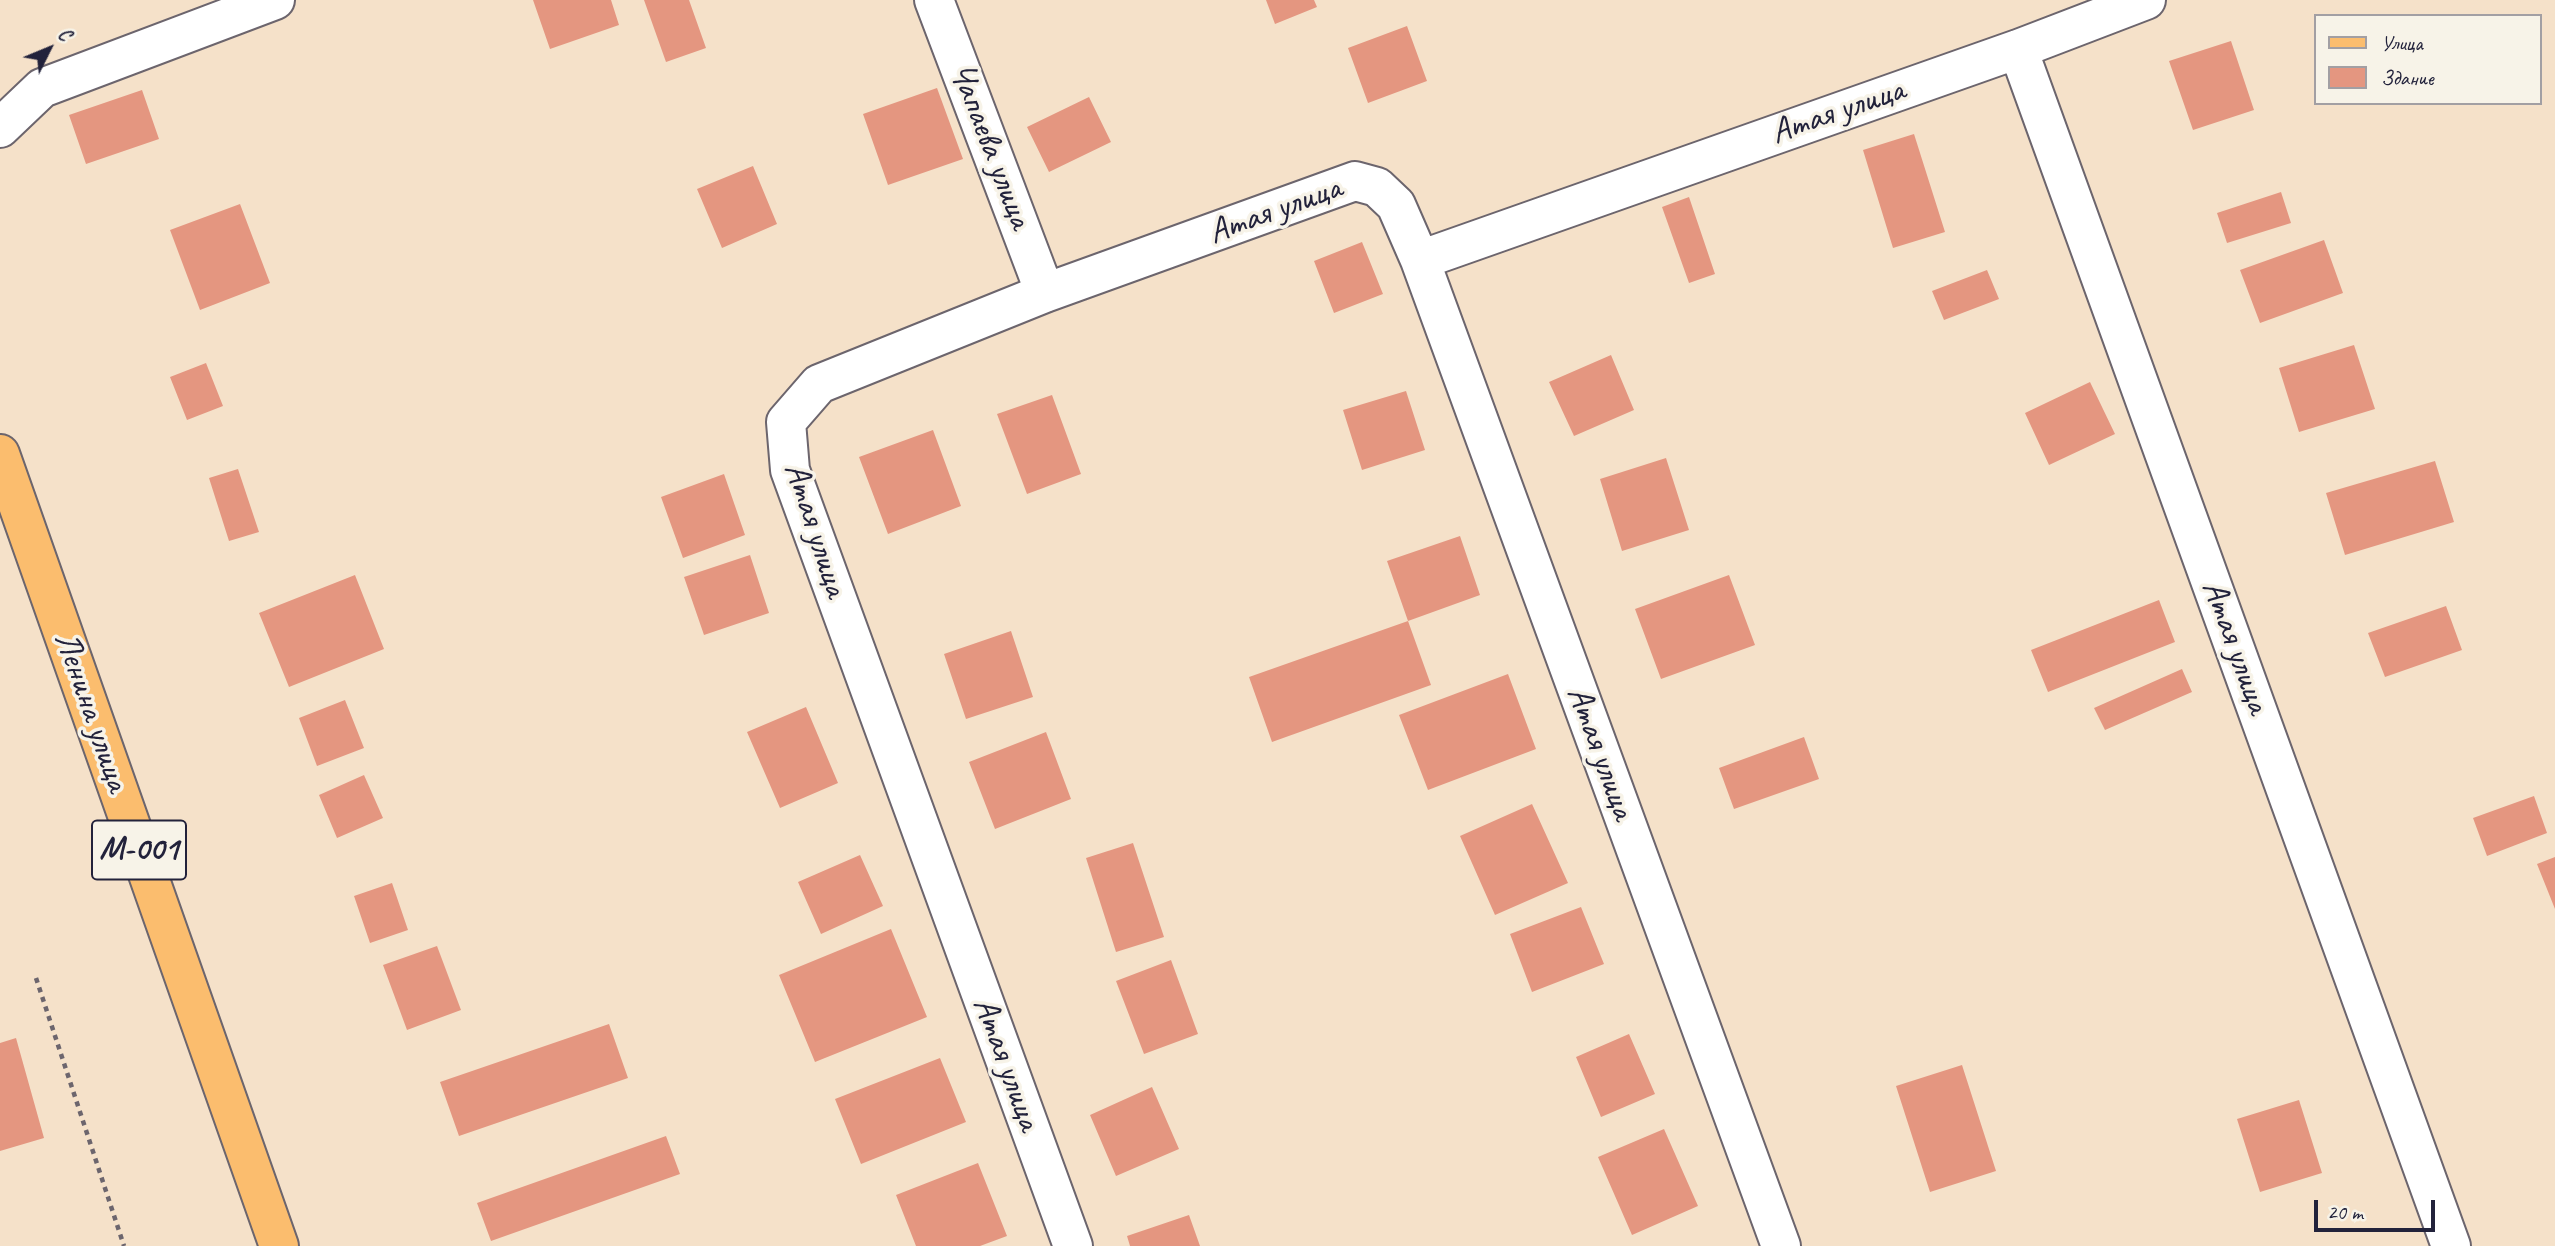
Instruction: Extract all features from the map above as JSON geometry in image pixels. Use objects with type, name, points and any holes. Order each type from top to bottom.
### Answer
[{"type":"main road","name":"Ленина улица","points":[[0,454],[279,1246]]},
{"type":"street","points":[[0,128],[42,88],[275,0]]},
{"type":"street","name":"Чапаева улица","points":[[934,0],[1045,293]]},
{"type":"street","name":"Атая улица","points":[[1420,260],[2018,49],[2146,0]]},
{"type":"street","name":"Атая улица","points":[[2018,49],[2451,1246]]},
{"type":"street","name":"Атая улица","points":[[1073,1246],[790,470],[786,422],[819,384],[1045,293],[1355,181],[1377,187],[1396,205],[1420,260],[1781,1246]]},
{"type":"path","points":[[36,978],[124,1246]]},
{"type":"building","points":[[533,0],[611,0],[619,25],[550,49]]},
{"type":"building","points":[[644,0],[689,0],[706,48],[666,62]]},
{"type":"building","points":[[1266,0],[1314,0],[1317,7],[1275,24]]},
{"type":"building","points":[[1407,26],[1427,81],[1368,103],[1348,48]]},
{"type":"building","points":[[2231,41],[2254,110],[2193,130],[2169,61]]},
{"type":"building","points":[[937,88],[963,159],[888,185],[863,114]]},
{"type":"building","points":[[142,90],[159,139],[86,164],[69,115]]},
{"type":"building","points":[[1089,97],[1111,142],[1049,172],[1027,127]]},
{"type":"building","points":[[1914,134],[1945,232],[1893,248],[1863,150]]},
{"type":"building","points":[[753,166],[777,224],[722,248],[697,189]]},
{"type":"building","points":[[2281,192],[2291,223],[2227,243],[2217,213]]},
{"type":"building","points":[[1689,197],[1715,274],[1689,283],[1662,207]]},
{"type":"building","points":[[240,204],[270,283],[200,310],[170,230]]},
{"type":"building","points":[[2324,240],[2343,293],[2260,323],[2240,270]]},
{"type":"building","points":[[1362,242],[1383,294],[1334,313],[1314,261]]},
{"type":"building","points":[[1987,270],[1999,299],[1944,320],[1932,291]]},
{"type":"building","points":[[2354,345],[2375,409],[2299,432],[2279,368]]},
{"type":"building","points":[[1611,355],[1634,410],[1574,436],[1549,382]]},
{"type":"building","points":[[206,363],[223,406],[187,420],[170,377]]},
{"type":"building","points":[[2090,382],[2115,434],[2049,465],[2025,413]]},
{"type":"building","points":[[1406,391],[1425,450],[1362,470],[1343,410]]},
{"type":"building","points":[[1052,395],[1081,474],[1027,494],[997,414]]},
{"type":"building","points":[[933,430],[961,506],[888,534],[859,457]]},
{"type":"building","points":[[1666,458],[1689,530],[1622,551],[1600,479]]},
{"type":"building","points":[[2435,461],[2454,522],[2345,555],[2326,493]]},
{"type":"building","points":[[238,469],[259,532],[229,541],[209,478]]},
{"type":"building","points":[[724,474],[745,535],[683,558],[661,497]]},
{"type":"building","points":[[1460,536],[1480,595],[1408,621],[1387,561]]},
{"type":"building","points":[[750,555],[769,613],[704,635],[684,577]]},
{"type":"building","points":[[355,575],[384,649],[289,687],[259,613]]},
{"type":"building","points":[[1729,575],[1755,645],[1661,679],[1635,609]]},
{"type":"building","points":[[2159,600],[2175,642],[2048,692],[2031,650]]},
{"type":"building","points":[[2446,606],[2462,650],[2385,677],[2368,633]]},
{"type":"building","points":[[1408,621],[1431,685],[1272,742],[1249,677]]},
{"type":"building","points":[[1011,631],[1033,697],[966,719],[944,654]]},
{"type":"building","points":[[2182,669],[2192,692],[2105,730],[2094,708]]},
{"type":"building","points":[[1508,674],[1536,749],[1428,790],[1399,715]]},
{"type":"building","points":[[345,700],[364,748],[317,766],[299,718]]},
{"type":"building","points":[[806,707],[838,783],[780,808],[747,732]]},
{"type":"building","points":[[1046,732],[1071,799],[995,829],[969,762]]},
{"type":"building","points":[[1804,737],[1819,779],[1734,809],[1719,768]]},
{"type":"building","points":[[364,775],[383,818],[337,838],[319,795]]},
{"type":"building","points":[[2534,796],[2547,833],[2487,856],[2473,818]]},
{"type":"building","points":[[1532,804],[1568,883],[1495,915],[1460,836]]},
{"type":"building","points":[[1133,843],[1164,937],[1116,952],[1086,858]]},
{"type":"building","points":[[860,855],[883,906],[821,934],[798,882]]},
{"type":"building","points":[[2555,857],[2555,909],[2537,864]]},
{"type":"building","points":[[392,883],[408,930],[370,943],[354,896]]},
{"type":"building","points":[[1581,907],[1604,964],[1532,992],[1510,934]]},
{"type":"building","points":[[891,929],[927,1017],[815,1062],[779,975]]},
{"type":"building","points":[[437,946],[461,1010],[407,1030],[383,965]]},
{"type":"building","points":[[1171,960],[1198,1034],[1144,1054],[1116,981]]},
{"type":"building","points":[[609,1024],[628,1078],[459,1136],[440,1082]]},
{"type":"building","points":[[1629,1034],[1655,1094],[1601,1117],[1576,1057]]},
{"type":"building","points":[[16,1038],[44,1138],[0,1151],[0,1043]]},
{"type":"building","points":[[940,1058],[966,1122],[861,1164],[835,1099]]},
{"type":"building","points":[[1962,1065],[1996,1171],[1930,1192],[1896,1086]]},
{"type":"building","points":[[1152,1087],[1179,1149],[1116,1176],[1090,1115]]},
{"type":"building","points":[[2299,1100],[2322,1173],[2260,1192],[2237,1119]]},
{"type":"building","points":[[1664,1129],[1698,1206],[1632,1235],[1598,1157]]},
{"type":"building","points":[[666,1136],[680,1174],[491,1241],[477,1203]]},
{"type":"building","points":[[978,1163],[1007,1236],[980,1246],[916,1246],[896,1195]]},
{"type":"building","points":[[1189,1215],[1200,1246],[1130,1246],[1127,1236]]}]
